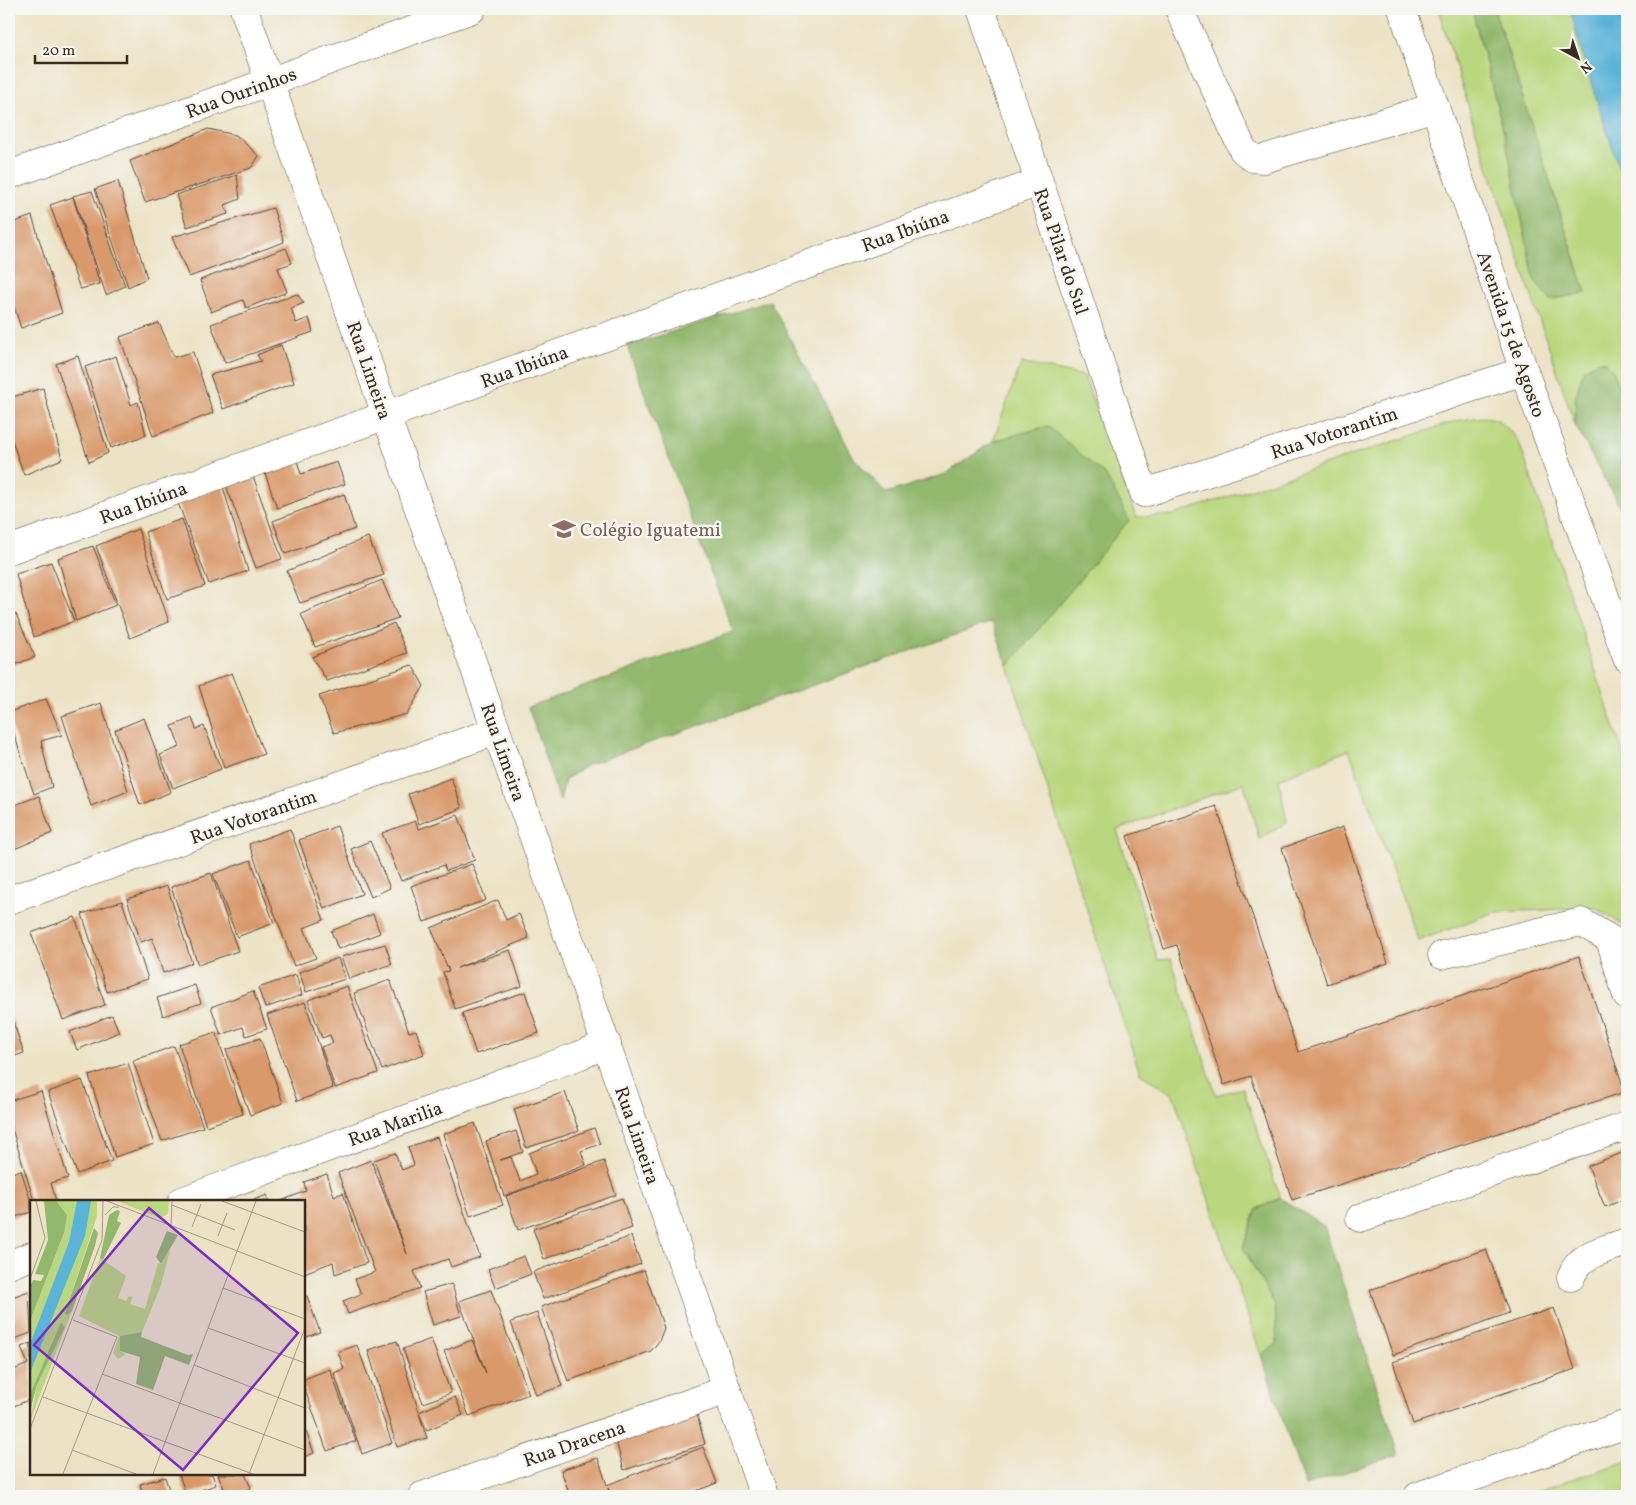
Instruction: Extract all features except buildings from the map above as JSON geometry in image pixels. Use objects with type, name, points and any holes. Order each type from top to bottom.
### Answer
[{"type":"street","name":"Rua Limeira","points":[[244,9],[764,1496]]},
{"type":"street","name":"Rua Ourinhos","points":[[9,174],[472,9]]},
{"type":"street","name":"Rua Pilar do Sul","points":[[981,9],[1144,493]]},
{"type":"street","points":[[1179,9],[1243,150],[1253,158],[1263,159],[1435,107]]},
{"type":"street","name":"Avenida 15 de Agosto","points":[[1402,9],[1524,371],[1627,658]]},
{"type":"street","name":"Rua Ibiúna","points":[[9,550],[1039,182]]},
{"type":"street","name":"Rua Votorantim","points":[[1144,493],[1524,371]]},
{"type":"street","name":"Rua Votorantim","points":[[9,900],[496,731]]},
{"type":"street","points":[[1442,955],[1582,922],[1610,940],[1627,996]]},
{"type":"street","name":"Rua Marilia","points":[[185,1200],[607,1044]]},
{"type":"street","points":[[1360,1218],[1627,1126]]},
{"type":"street","points":[[1571,1277],[1574,1266],[1583,1258],[1627,1242]]},
{"type":"street","points":[[9,1265],[30,1256]]},
{"type":"street","name":"Rua Dracena","points":[[422,1496],[727,1390]]},
{"type":"street","points":[[1418,1496],[1627,1424]]},
{"type":"green space","points":[[1438,9],[1472,9],[1504,133],[1586,293],[1494,9],[1627,9],[1627,412],[1613,371],[1576,395],[1575,425],[1477,134]]},
{"type":"green space","points":[[1472,9],[1494,9],[1586,293],[1550,300],[1534,279],[1504,133]]},
{"type":"green space","points":[[770,301],[854,458],[886,493],[946,474],[993,441],[1048,426],[1106,476],[1129,520],[1008,666],[992,622],[587,765],[565,780],[560,801],[528,707],[733,632],[627,346]]},
{"type":"green space","points":[[1603,360],[1613,371],[1627,412],[1627,525],[1622,511],[1575,425],[1576,395],[1584,368]]},
{"type":"green space","points":[[1021,363],[1084,376],[1136,517],[1173,515],[1456,421],[1486,417],[1499,421],[1519,442],[1627,765],[1627,928],[1596,908],[1495,912],[1418,941],[1349,750],[1279,779],[1287,823],[1259,839],[1244,783],[1117,830],[1158,960],[1171,959],[1216,1095],[1243,1088],[1280,1198],[1257,1209],[1243,1247],[1275,1306],[1277,1344],[1261,1355],[1173,1094],[1140,1074],[1008,666],[1129,520],[1048,426],[993,441]]},
{"type":"green space","points":[[1280,1198],[1324,1226],[1399,1454],[1305,1486],[1261,1355],[1277,1344],[1275,1306],[1243,1247],[1257,1209]]},
{"type":"green space","points":[[1627,1461],[1627,1496],[1523,1496]]},
{"type":"water","points":[[1570,9],[1627,9],[1627,193],[1585,64]]},
{"type":"place","name":"Colégio Iguatemi","points":[[564,529]]}]
